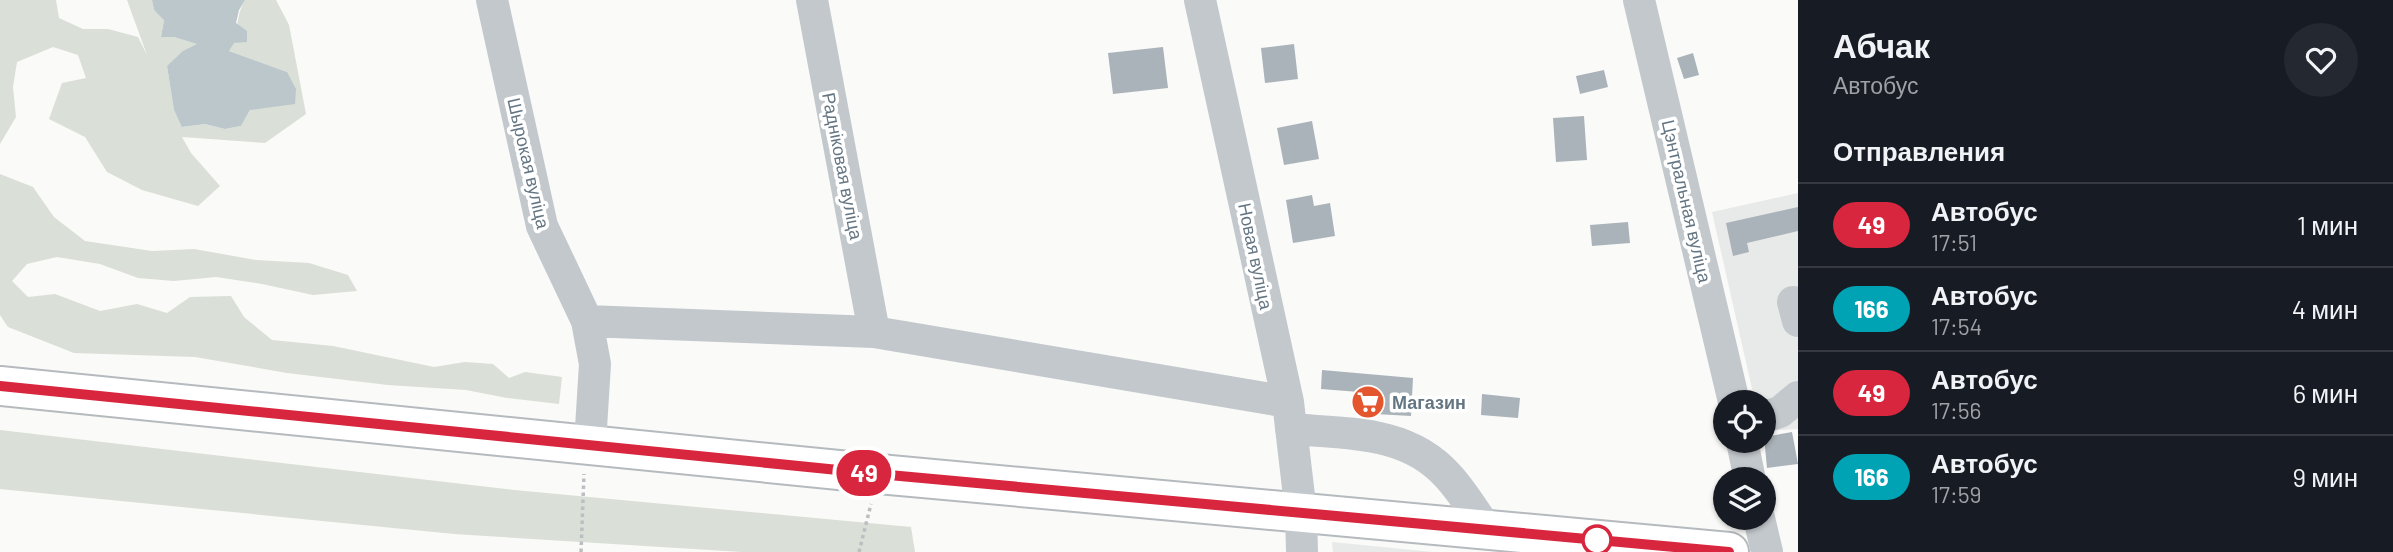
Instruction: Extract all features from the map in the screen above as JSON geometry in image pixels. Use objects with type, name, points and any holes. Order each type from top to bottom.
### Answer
[{"type":"main road","points":[[0,386],[878,474],[1729,552]]},
{"type":"street","name":"Шырокая вуліца","points":[[492,0],[542,226],[587,321],[595,364],[590,444]]},
{"type":"street","name":"Радніковая вуліца","points":[[812,0],[874,332]]},
{"type":"street","name":"Новая вуліца","points":[[1200,0],[1289,416],[1301,513],[1302,552]]},
{"type":"street","name":"Цэнтральная вуліца","points":[[1639,0],[1731,390]]},
{"type":"street","points":[[587,321],[874,332],[1289,416],[1409,446],[1432,461],[1448,476],[1487,529]]},
{"type":"street","points":[[1776,413],[1798,397]]},
{"type":"street","points":[[1762,530],[1767,552]]},
{"type":"path","points":[[581,552],[584,475],[590,444]]},
{"type":"path","points":[[859,552],[878,474]]},
{"type":"shaded area","points":[[0,0],[56,0],[59,18],[83,29],[108,29],[138,37],[147,55],[127,0],[152,0],[154,10],[164,19],[161,37],[174,37],[198,44],[167,66],[174,110],[183,127],[205,124],[225,129],[241,126],[250,110],[287,72],[229,51],[245,0],[276,0],[289,25],[306,114],[265,143],[182,137],[191,153],[220,186],[198,206],[142,190],[107,172],[85,137],[49,119],[62,83],[86,78],[78,55],[53,47],[17,62],[13,87],[16,117],[0,144]]},
{"type":"shaded area","points":[[152,0],[245,0],[236,23],[247,31],[247,42],[234,43],[229,51],[287,72],[296,89],[295,104],[250,110],[241,126],[225,129],[205,124],[182,127],[174,110],[167,66],[183,51],[197,44],[174,37],[161,37],[164,20],[154,10]]},
{"type":"shaded area","points":[[0,174],[33,187],[54,217],[85,241],[152,251],[194,249],[256,260],[309,263],[348,275],[357,291],[313,295],[216,277],[174,281],[138,278],[100,264],[57,257],[27,264],[12,281],[28,297],[55,294],[100,311],[137,304],[167,313],[190,297],[231,296],[244,317],[272,340],[333,346],[434,367],[465,362],[493,364],[509,378],[525,372],[562,377],[559,404],[466,390],[388,385],[287,373],[195,357],[74,353],[8,327],[0,315]]},
{"type":"shaded area","points":[[1798,193],[1798,429],[1776,430],[1776,390],[1752,390],[1712,212]]},
{"type":"shaded area","points":[[0,430],[514,490],[911,527],[915,552],[742,552],[454,534],[0,489]]},
{"type":"shaded area","points":[[1332,542],[1433,552],[1333,552]]},
{"type":"building","points":[[1294,44],[1298,79],[1265,83],[1261,48]]},
{"type":"building","points":[[1163,47],[1168,88],[1113,94],[1108,53]]},
{"type":"building","points":[[1693,53],[1699,75],[1684,79],[1677,58]]},
{"type":"building","points":[[1604,70],[1608,87],[1580,94],[1576,76]]},
{"type":"building","points":[[1584,116],[1587,160],[1556,162],[1553,118]]},
{"type":"building","points":[[1312,121],[1319,159],[1284,165],[1277,128]]},
{"type":"building","points":[[1312,195],[1314,206],[1330,203],[1335,236],[1293,243],[1286,200]]},
{"type":"building","points":[[1798,207],[1798,231],[1747,243],[1749,252],[1733,256],[1726,223]]},
{"type":"building","points":[[1628,222],[1630,243],[1592,246],[1590,225]]},
{"type":"building","points":[[1322,370],[1413,378],[1411,416],[1358,413],[1359,392],[1321,389]]},
{"type":"building","points":[[1482,394],[1520,398],[1518,418],[1481,415]]},
{"type":"building","points":[[1792,432],[1798,464],[1767,467],[1766,453],[1776,453],[1776,435]]},
{"type":"bus line","name":"49","points":[[0,386],[878,474],[1729,552]]},
{"type":"place","name":"Магазин","points":[[1368,402]]}]
